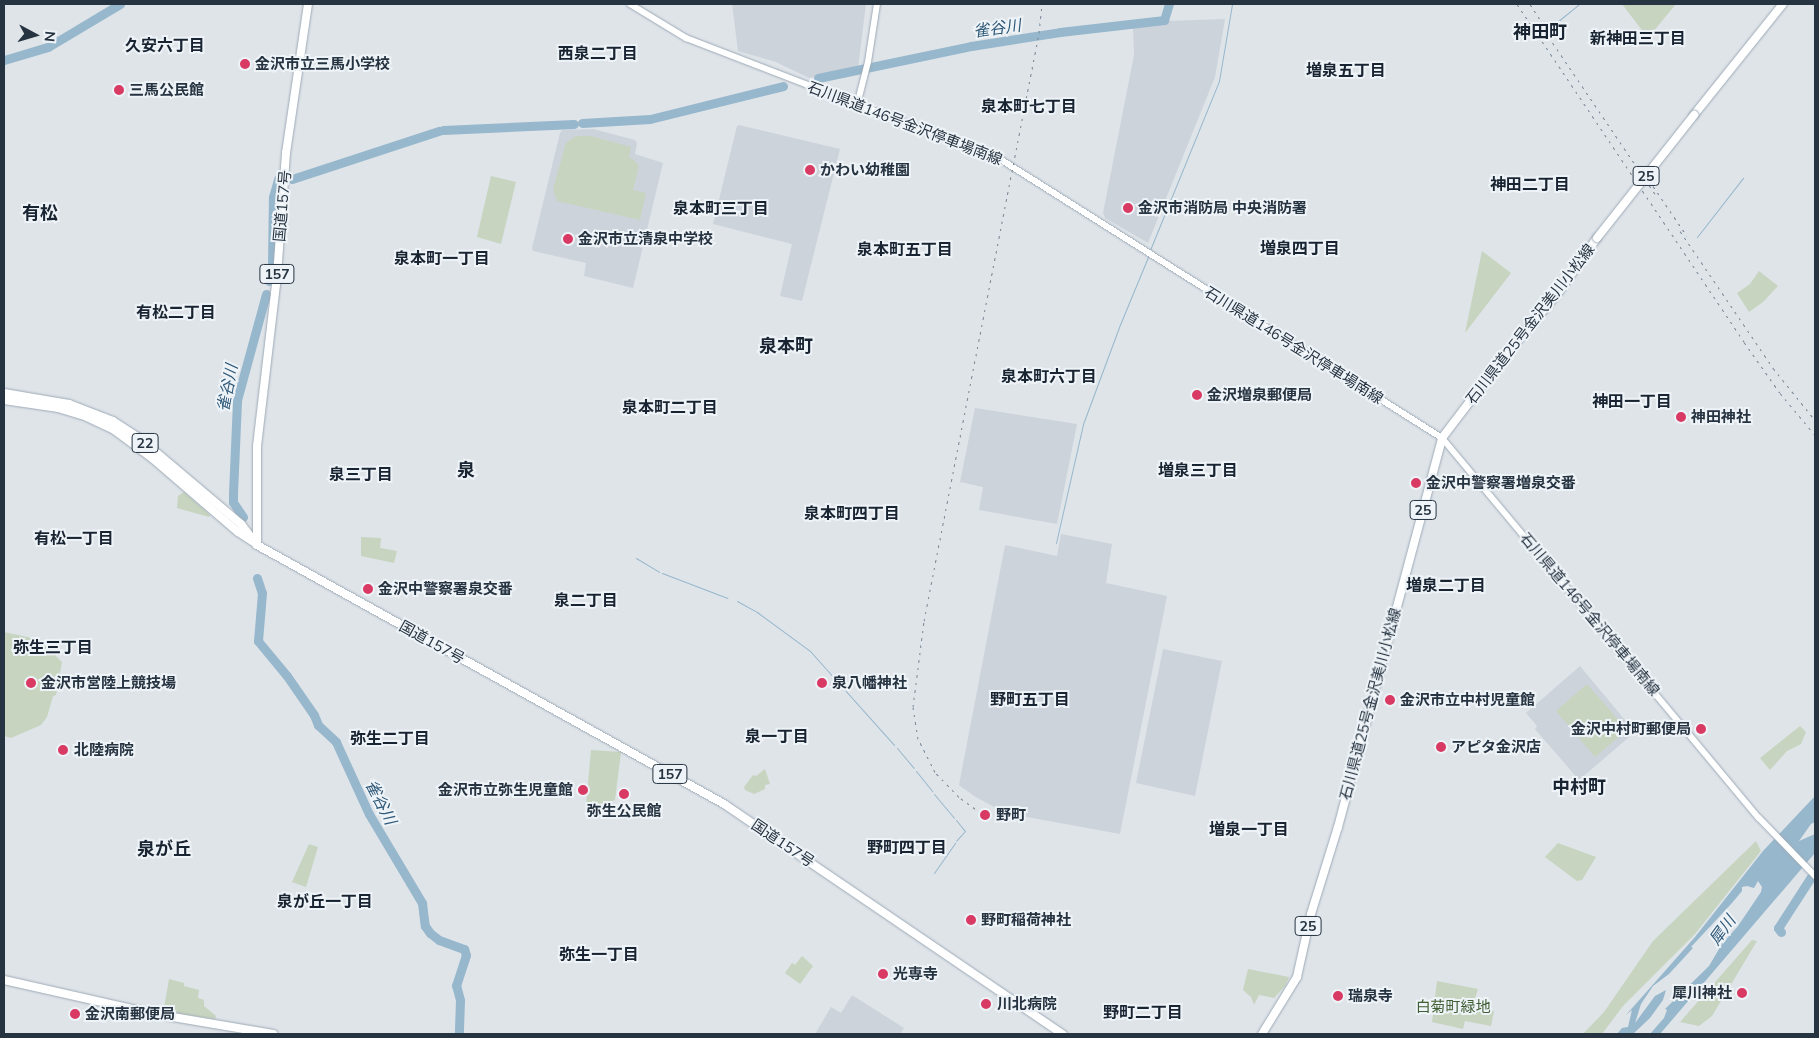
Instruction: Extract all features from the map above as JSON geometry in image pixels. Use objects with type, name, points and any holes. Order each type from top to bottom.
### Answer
[{"type":"main road","name":"国道157号","points":[[308,4],[286,153],[277,276],[257,446],[258,545],[724,804],[1063,1034]]},
{"type":"main road","name":"石川県道146号金沢停車場南線","points":[[630,4],[686,38],[1000,159],[1442,438],[1764,823],[1815,876]]},
{"type":"main road","points":[[857,105],[868,62],[877,4]]},
{"type":"main road","name":"石川県道25号金沢美川小松線","points":[[1262,1034],[1297,976],[1311,914],[1340,818],[1442,438],[1503,358],[1558,293],[1597,238],[1782,4]]},
{"type":"main road","name":"22","points":[[4,393],[69,404],[113,421],[142,440],[241,524],[258,545]]},
{"type":"main road","name":"22","points":[[4,400],[58,408],[87,417],[112,429],[152,458],[238,532],[258,545]]},
{"type":"main road","points":[[4,980],[155,1014],[273,1034]]},
{"type":"shaded area","points":[[732,4],[866,4],[858,68],[809,78],[776,62],[738,51]]},
{"type":"shaded area","points":[[1225,19],[1215,77],[1148,243],[1105,218],[1103,213],[1134,55],[1133,26],[1168,21]]},
{"type":"shaded area","points":[[737,126],[840,149],[802,301],[780,296],[792,244],[713,224]]},
{"type":"shaded area","points":[[593,129],[635,140],[637,143],[635,154],[663,163],[633,288],[584,276],[586,263],[533,251],[532,248],[560,133],[562,130]]},
{"type":"shaded area","points":[[975,408],[1077,424],[1057,524],[979,510],[983,487],[960,482]]},
{"type":"shaded area","points":[[1061,534],[1112,544],[1106,583],[1167,596],[1120,834],[1005,813],[974,796],[959,785],[1005,545],[1057,556]]},
{"type":"shaded area","points":[[1163,649],[1222,661],[1195,796],[1136,783]]},
{"type":"shaded area","points":[[1580,666],[1635,732],[1579,780],[1535,729],[1537,726],[1526,713]]},
{"type":"shaded area","points":[[852,995],[904,1028],[900,1034],[815,1034],[831,1007],[841,1013]]},
{"type":"green space","points":[[1622,4],[1676,4],[1648,38]]},
{"type":"green space","points":[[576,136],[591,136],[631,147],[629,158],[634,160],[639,166],[633,190],[646,193],[640,220],[557,201],[553,189],[566,143]]},
{"type":"green space","points":[[491,176],[516,182],[501,244],[477,237]]},
{"type":"green space","points":[[1482,251],[1511,273],[1465,333]]},
{"type":"green space","points":[[1759,271],[1778,286],[1763,302],[1749,312],[1737,293],[1750,284]]},
{"type":"green space","points":[[184,492],[210,515],[209,517],[177,508],[178,496]]},
{"type":"green space","points":[[361,537],[381,538],[380,548],[397,551],[394,563],[361,556]]},
{"type":"green space","name":"金沢市営陸上競技場","points":[[4,632],[55,643],[55,655],[62,662],[56,695],[53,696],[47,717],[41,725],[11,738],[4,736]]},
{"type":"green space","points":[[1587,684],[1627,730],[1595,757],[1556,711]]},
{"type":"green space","points":[[1800,726],[1806,732],[1801,744],[1787,751],[1770,770],[1760,758]]},
{"type":"green space","points":[[591,750],[621,752],[615,800],[588,809],[586,805]]},
{"type":"green space","points":[[765,769],[770,784],[765,785],[765,789],[754,794],[745,790],[744,787],[753,775],[756,776]]},
{"type":"green space","points":[[1756,841],[1761,851],[1695,934],[1623,1006],[1602,1034],[1583,1034],[1604,1012],[1653,941]]},
{"type":"green space","points":[[1558,843],[1596,857],[1582,880],[1577,881],[1545,857]]},
{"type":"green space","points":[[309,844],[318,847],[306,887],[292,882]]},
{"type":"green space","points":[[1752,940],[1757,941],[1712,1016],[1699,1026],[1680,1022]]},
{"type":"green space","points":[[802,956],[813,966],[800,984],[785,973],[792,963],[795,965]]},
{"type":"green space","points":[[1248,969],[1289,977],[1285,986],[1274,998],[1259,995],[1254,1005],[1251,997],[1243,990]]},
{"type":"green space","points":[[169,979],[199,990],[198,998],[204,1000],[204,1006],[216,1016],[215,1019],[167,1012],[164,1008]]},
{"type":"green space","name":"白菊町緑地","points":[[1437,981],[1478,989],[1472,1008],[1494,1011],[1491,1026],[1465,1021],[1463,1029],[1432,1022]]},
{"type":"water","points":[[1815,796],[1815,822],[1811,824],[1799,841],[1815,834],[1815,853],[1660,1034],[1650,1034],[1664,1018],[1667,1010],[1665,1009],[1709,966],[1722,944],[1738,926],[1761,892],[1762,887],[1758,881],[1754,888],[1742,887],[1742,891],[1691,947],[1693,948],[1669,974],[1653,986],[1641,1004],[1635,1023],[1655,996],[1666,990],[1663,1000],[1650,1018],[1633,1034],[1617,1034],[1622,1028],[1628,1027],[1632,1010],[1626,1015],[1695,937],[1763,851]]},
{"type":"waterway","points":[[4,60],[48,47],[120,4]]},
{"type":"waterway","name":"雀谷川","points":[[818,78],[971,46],[1060,32],[1164,20],[1169,4]]},
{"type":"waterway","points":[[1150,250],[1219,81],[1232,4]]},
{"type":"waterway","points":[[1557,22],[1579,4]]},
{"type":"waterway","name":"雀谷川","points":[[582,123],[650,119],[783,86]]},
{"type":"waterway","name":"雀谷川","points":[[443,130],[574,124]]},
{"type":"waterway","name":"雀谷川","points":[[292,179],[439,131]]},
{"type":"waterway","points":[[1697,237],[1743,178]]},
{"type":"waterway","name":"雀谷川","points":[[269,281],[272,265],[273,197],[278,179]]},
{"type":"waterway","points":[[1056,543],[1083,424],[1119,327],[1148,257]]},
{"type":"waterway","name":"雀谷川","points":[[243,517],[233,502],[237,400],[266,294]]},
{"type":"waterway","points":[[636,558],[659,572]]},
{"type":"waterway","points":[[662,573],[727,598]]},
{"type":"waterway","name":"雀谷川","points":[[257,578],[262,593],[258,641],[287,676],[314,715],[318,725],[336,742],[369,814],[422,903],[425,926],[439,940],[464,949],[466,955],[456,985],[460,1000],[459,1034]]},
{"type":"waterway","points":[[737,601],[757,612],[810,651],[894,745]]},
{"type":"waterway","points":[[897,748],[914,768]]},
{"type":"waterway","points":[[916,771],[932,791]]},
{"type":"waterway","points":[[934,794],[954,818]]},
{"type":"waterway","points":[[956,820],[965,831],[956,841]]},
{"type":"waterway","points":[[934,873],[955,843]]},
{"type":"waterway","name":"犀川","points":[[1781,932],[1778,928],[1811,877]]},
{"type":"railway","points":[[981,813],[959,797],[935,772],[918,739],[913,707],[924,621],[1039,33],[1042,4]]},
{"type":"railway","points":[[1517,4],[1744,342],[1780,393],[1815,435]]},
{"type":"railway","points":[[1530,4],[1546,29]]},
{"type":"railway","points":[[1540,24],[1655,194]]},
{"type":"railway","points":[[1653,186],[1687,236]]},
{"type":"railway","points":[[1680,231],[1773,368],[1815,420]]},
{"type":"place","name":"金沢市立三馬小学校","points":[[245,64]]},
{"type":"place","name":"三馬公民館","points":[[119,90]]},
{"type":"place","name":"かわい幼稚園","points":[[810,170]]},
{"type":"place","name":"金沢市消防局 中央消防署","points":[[1128,208]]},
{"type":"place","name":"金沢市立清泉中学校","points":[[568,239]]},
{"type":"place","name":"金沢増泉郵便局","points":[[1197,395]]},
{"type":"place","name":"神田神社","points":[[1681,417]]},
{"type":"place","name":"金沢中警察署増泉交番","points":[[1416,483]]},
{"type":"place","name":"金沢中警察署泉交番","points":[[368,589]]},
{"type":"place","name":"金沢市営陸上競技場","points":[[31,683]]},
{"type":"place","name":"泉八幡神社","points":[[822,683]]},
{"type":"place","name":"金沢市立中村児童館","points":[[1390,700]]},
{"type":"place","name":"金沢中村町郵便局","points":[[1701,729]]},
{"type":"place","name":"アピタ金沢店","points":[[1441,747]]},
{"type":"place","name":"北陸病院","points":[[63,750]]},
{"type":"place","name":"金沢市立弥生児童館","points":[[583,790]]},
{"type":"place","name":"弥生公民館","points":[[624,794]]},
{"type":"place","name":"野町","points":[[985,815]]},
{"type":"place","name":"野町稲荷神社","points":[[971,920]]},
{"type":"place","name":"光専寺","points":[[883,974]]},
{"type":"place","name":"犀川神社","points":[[1742,993]]},
{"type":"place","name":"瑞泉寺","points":[[1338,996]]},
{"type":"place","name":"川北病院","points":[[986,1004]]},
{"type":"place","name":"金沢南郵便局","points":[[75,1014]]},
{"type":"district","name":"神田町","points":[[1540,32]]},
{"type":"district","name":"新神田三丁目","points":[[1638,38]]},
{"type":"district","name":"久安六丁目","points":[[165,45]]},
{"type":"district","name":"西泉二丁目","points":[[598,53]]},
{"type":"district","name":"増泉五丁目","points":[[1346,70]]},
{"type":"district","name":"泉本町七丁目","points":[[1029,106]]},
{"type":"district","name":"神田二丁目","points":[[1530,184]]},
{"type":"district","name":"泉本町三丁目","points":[[721,208]]},
{"type":"district","name":"有松","points":[[40,213]]},
{"type":"district","name":"増泉四丁目","points":[[1300,248]]},
{"type":"district","name":"泉本町五丁目","points":[[905,249]]},
{"type":"district","name":"泉本町一丁目","points":[[442,258]]},
{"type":"district","name":"有松二丁目","points":[[176,312]]},
{"type":"district","name":"泉本町","points":[[786,346]]},
{"type":"district","name":"泉本町六丁目","points":[[1049,376]]},
{"type":"district","name":"神田一丁目","points":[[1632,401]]},
{"type":"district","name":"泉本町二丁目","points":[[670,407]]},
{"type":"district","name":"泉","points":[[466,470]]},
{"type":"district","name":"増泉三丁目","points":[[1198,470]]},
{"type":"district","name":"泉三丁目","points":[[361,474]]},
{"type":"district","name":"泉本町四丁目","points":[[852,513]]},
{"type":"district","name":"有松一丁目","points":[[74,538]]},
{"type":"district","name":"増泉二丁目","points":[[1446,585]]},
{"type":"district","name":"泉二丁目","points":[[586,600]]},
{"type":"district","name":"弥生三丁目","points":[[53,647]]},
{"type":"district","name":"野町五丁目","points":[[1030,699]]},
{"type":"district","name":"泉一丁目","points":[[777,736]]},
{"type":"district","name":"弥生二丁目","points":[[390,738]]},
{"type":"district","name":"中村町","points":[[1579,787]]},
{"type":"district","name":"増泉一丁目","points":[[1249,829]]},
{"type":"district","name":"野町四丁目","points":[[907,847]]},
{"type":"district","name":"泉が丘","points":[[164,849]]},
{"type":"district","name":"泉が丘一丁目","points":[[325,901]]},
{"type":"district","name":"弥生一丁目","points":[[599,954]]},
{"type":"district","name":"野町二丁目","points":[[1143,1012]]}]
